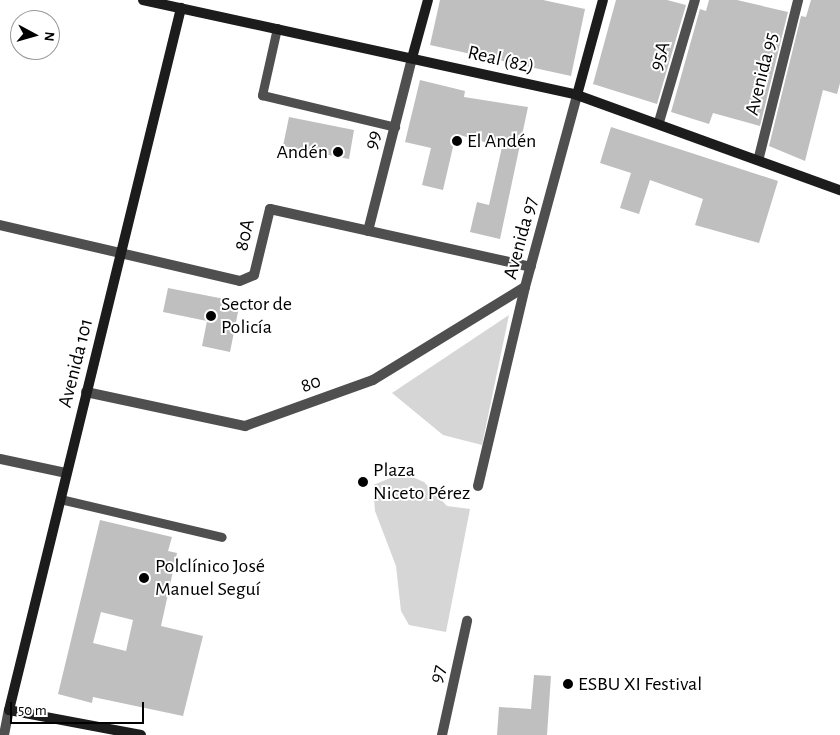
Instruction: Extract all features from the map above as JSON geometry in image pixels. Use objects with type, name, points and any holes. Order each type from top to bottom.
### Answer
[{"type":"main road","name":"Real (82)","points":[[143,0],[182,4],[277,28],[577,95],[759,157],[840,190]]},
{"type":"main road","points":[[412,58],[428,0]]},
{"type":"main road","name":"Avenida 97","points":[[577,95],[603,0]]},
{"type":"main road","name":"Avenida 101","points":[[4,709],[60,499],[182,4]]},
{"type":"main road","points":[[4,709],[141,735]]},
{"type":"street","name":"95A","points":[[658,122],[695,0]]},
{"type":"street","name":"Avenida 95","points":[[759,157],[798,0]]},
{"type":"street","name":"99","points":[[368,231],[412,58]]},
{"type":"street","name":"Avenida 97","points":[[478,486],[525,287],[577,95]]},
{"type":"street","name":"80A","points":[[0,225],[240,281],[254,275],[270,209],[531,266]]},
{"type":"street","name":"80","points":[[86,392],[245,426],[373,380],[525,287]]},
{"type":"street","points":[[0,459],[66,473]]},
{"type":"street","name":"97","points":[[442,735],[466,621]]},
{"type":"street","name":"Avenida 101","points":[[4,709],[4,735]]},
{"type":"lane","points":[[277,28],[262,95],[395,127]]},
{"type":"lane","points":[[60,499],[222,537]]},
{"type":"shaded area","points":[[509,315],[482,445],[443,435],[392,393]]},
{"type":"shaded area","points":[[403,473],[424,482],[447,506],[470,509],[446,632],[409,625],[401,611],[396,566],[375,511],[373,485]]},
{"type":"building","points":[[440,0],[543,0],[585,9],[571,76],[430,45]]},
{"type":"building","points":[[616,0],[667,0],[686,5],[657,104],[593,84]]},
{"type":"building","points":[[709,0],[737,0],[788,12],[760,126],[713,113],[709,124],[671,112],[700,9],[706,11]]},
{"type":"building","points":[[811,0],[840,0],[840,83],[837,94],[823,90],[805,161],[769,146],[801,16],[806,17]]},
{"type":"building","points":[[420,80],[465,91],[464,97],[528,107],[500,239],[470,232],[477,202],[489,205],[502,147],[456,134],[443,190],[422,185],[431,148],[405,142]]},
{"type":"building","points":[[289,117],[354,130],[349,159],[283,146]]},
{"type":"building","points":[[611,127],[778,181],[759,243],[695,225],[703,199],[650,180],[639,214],[620,208],[631,173],[600,163]]},
{"type":"building","name":"Sector de Policía","points":[[168,288],[240,302],[230,352],[202,346],[207,321],[163,312]]},
{"type":"building","points":[[100,520],[172,537],[168,551],[177,553],[161,626],[203,636],[183,716],[93,697],[92,703],[58,694]],"holes":[[[101,612],[133,620],[126,651],[93,643]]]},
{"type":"building","points":[[534,675],[551,676],[547,735],[497,735],[499,707],[531,709]]},
{"type":"place","name":"El Andén","points":[[457,141]]},
{"type":"place","name":"Andén","points":[[338,152]]},
{"type":"place","name":"Sector de Policía","points":[[211,316]]},
{"type":"place","name":"Plaza Niceto Pérez","points":[[363,482]]},
{"type":"place","name":"Polclínico José Manuel Seguí","points":[[144,578]]},
{"type":"place","name":"ESBU XI Festival","points":[[568,684]]}]
